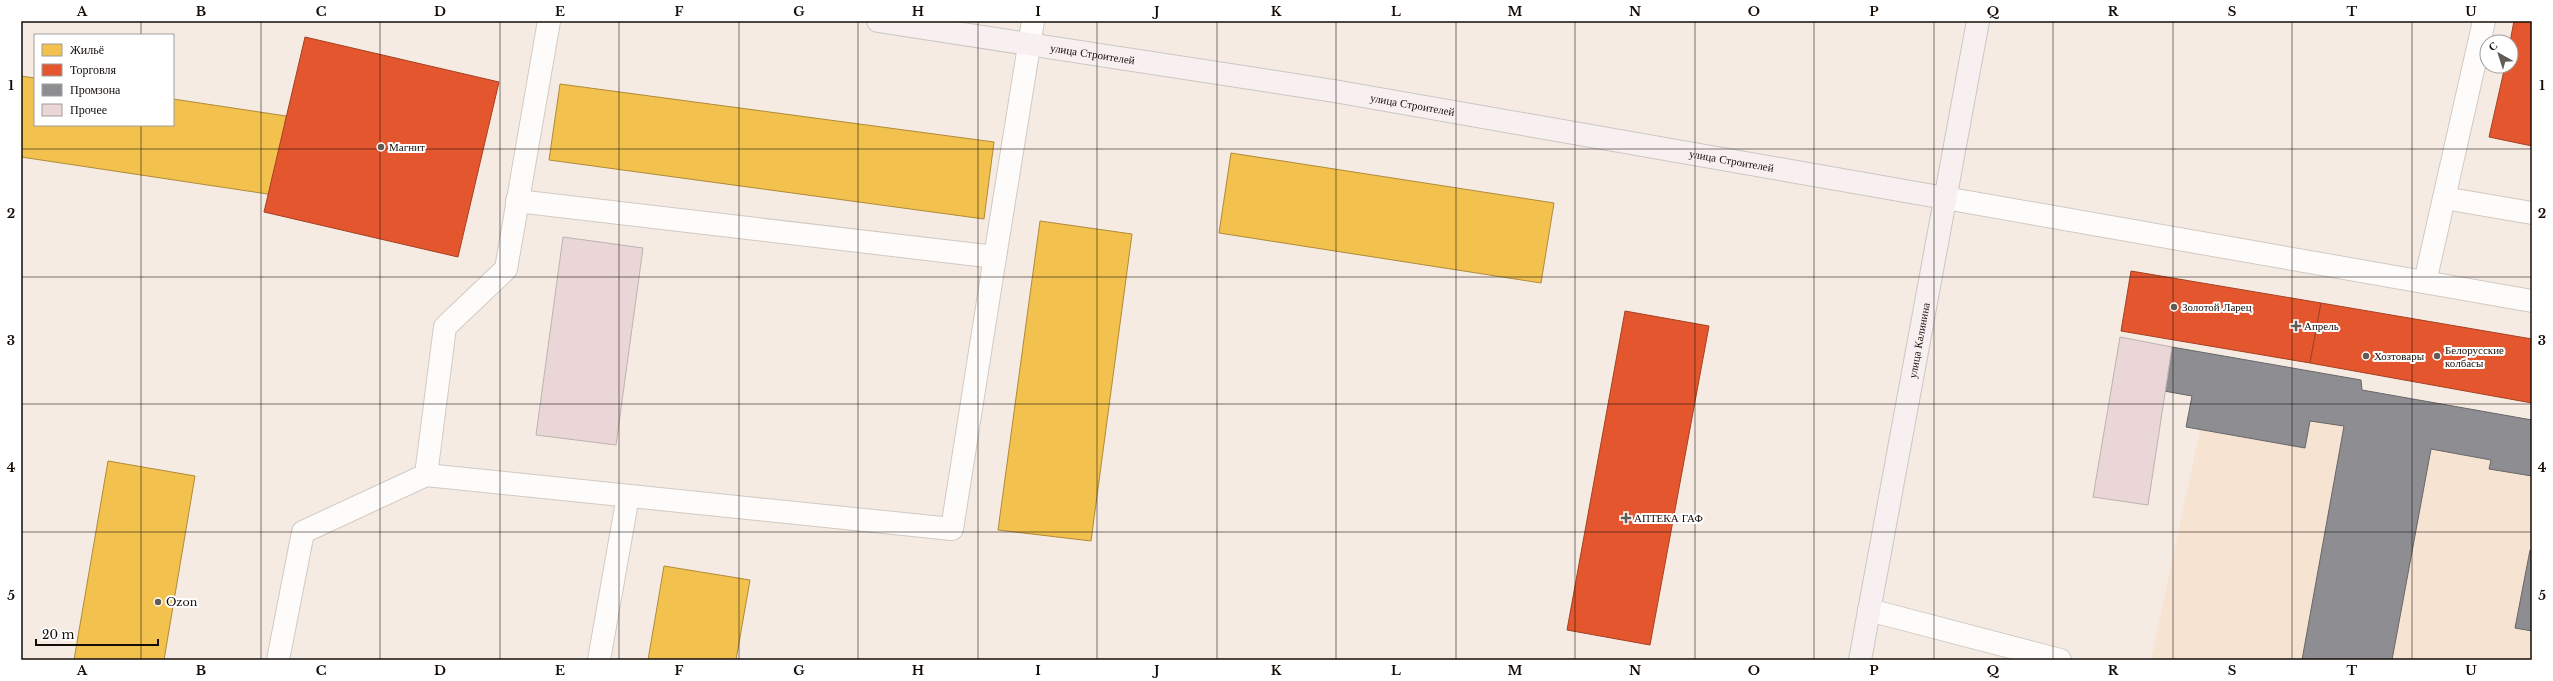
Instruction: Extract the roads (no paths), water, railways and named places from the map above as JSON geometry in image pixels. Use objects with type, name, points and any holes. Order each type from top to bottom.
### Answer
[{"type":"main road","name":"улица Строителей","points":[[878,21],[1350,94],[1945,198]]},
{"type":"main road","name":"улица Калинина","points":[[1860,660],[1978,21]]},
{"type":"lane","points":[[426,475],[445,327],[506,269],[549,21]]},
{"type":"lane","points":[[278,660],[303,532],[426,475],[952,529],[1028,44],[1033,21]]},
{"type":"lane","points":[[2425,282],[2484,21]]},
{"type":"lane","points":[[1945,198],[2532,300]]},
{"type":"lane","points":[[2444,198],[2532,213]]},
{"type":"lane","points":[[517,201],[995,257]]},
{"type":"lane","points":[[599,660],[628,496]]},
{"type":"lane","points":[[1869,610],[2060,660]]},
{"type":"place","name":"Магнит","points":[[381,147]]},
{"type":"place","name":"Золотой Ларец","points":[[2174,307]]},
{"type":"place","name":"Апрель","points":[[2296,326]]},
{"type":"place","name":"Хозтовары","points":[[2366,356]]},
{"type":"place","name":"Белорусские колбасы","points":[[2437,356]]},
{"type":"place","name":"АПТЕКА ГАФ","points":[[1626,518]]},
{"type":"place","name":"Ozon","points":[[158,602]]}]
